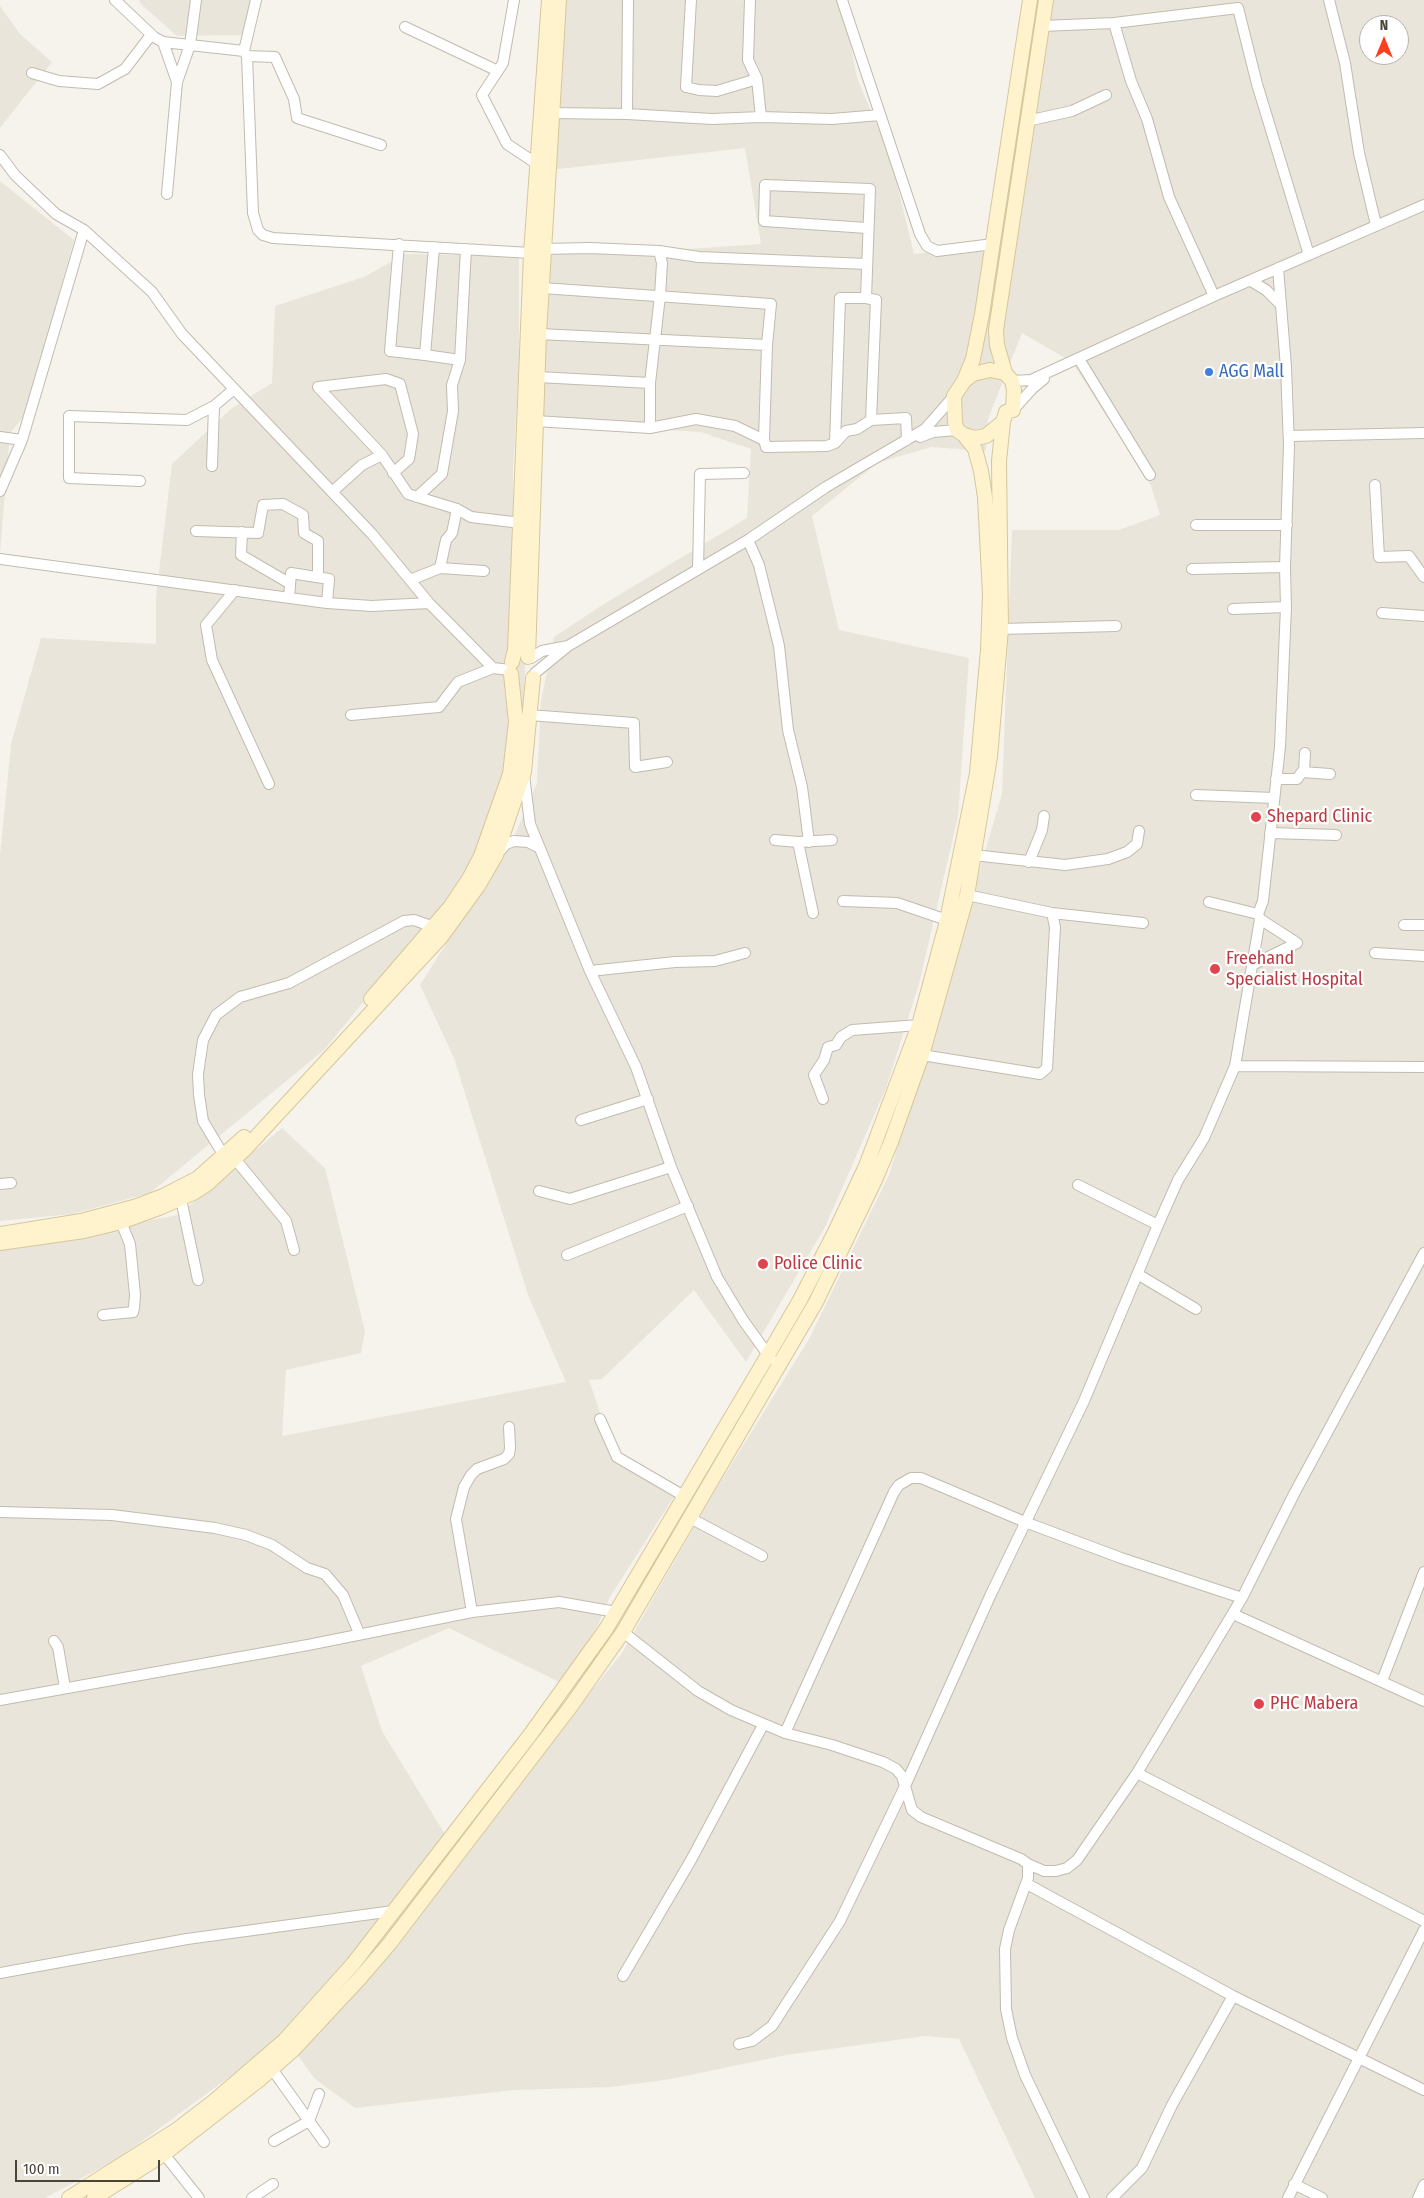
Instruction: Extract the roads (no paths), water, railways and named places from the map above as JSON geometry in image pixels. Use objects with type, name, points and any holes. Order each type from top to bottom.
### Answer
[{"type":"main road","points":[[529,658],[535,421],[542,288],[537,251],[536,164],[549,0]]},
{"type":"main road","points":[[0,1234],[81,1221],[137,1206],[183,1187],[230,1157],[235,1146],[325,1051],[434,927],[469,879],[481,856],[510,774],[516,722],[511,669],[515,650],[537,251],[551,113],[559,0]]},
{"type":"main road","points":[[69,2198],[175,2131],[285,2040],[353,1964],[530,1735],[606,1629],[768,1355],[800,1300],[866,1166],[919,1025],[947,920],[977,773],[988,650],[990,595],[985,497],[975,449],[961,432],[953,406],[954,396],[964,381],[977,344],[1030,0]]},
{"type":"main road","points":[[94,2198],[164,2154],[219,2114],[272,2069],[330,2011],[390,1943],[571,1706],[623,1632],[816,1302],[876,1180],[922,1055],[967,895],[990,757],[1001,629],[999,461],[1003,422],[1006,412],[1012,410],[1014,390],[997,345],[996,330],[1046,0]]},
{"type":"main road","points":[[964,381],[973,374],[984,371],[997,370],[1008,377]]},
{"type":"main road","points":[[961,432],[975,438],[986,436],[1003,422]]},
{"type":"main road","points":[[0,1244],[84,1231],[121,1222],[181,1199],[207,1184],[230,1157],[440,937],[478,886],[496,855],[524,772],[534,664],[529,658],[520,656],[511,669]]},
{"type":"main road","points":[[511,669],[521,683],[534,675]]},
{"type":"street","points":[[115,0],[163,42],[275,57],[294,99],[298,118],[381,145]]},
{"type":"street","points":[[167,194],[177,82],[190,45],[196,0]]},
{"type":"street","points":[[256,0],[246,54],[253,213],[258,230],[262,235],[273,238],[466,249],[537,251],[590,248],[659,251],[699,257],[868,264]]},
{"type":"street","points":[[514,0],[503,63],[482,95],[507,144],[536,164]]},
{"type":"street","points":[[627,114],[628,0]]},
{"type":"street","points":[[691,0],[686,86],[699,90],[718,91],[757,79]]},
{"type":"street","points":[[750,0],[748,60],[757,79],[761,117]]},
{"type":"street","points":[[842,0],[920,234],[927,246],[937,251],[993,244]]},
{"type":"street","points":[[1328,0],[1345,63],[1359,153],[1376,225]]},
{"type":"street","points":[[1042,26],[1114,23],[1238,8],[1257,84],[1309,255]]},
{"type":"street","points":[[1114,23],[1132,81],[1147,120],[1169,197],[1214,296]]},
{"type":"street","points":[[405,27],[498,71]]},
{"type":"street","points":[[32,73],[59,81],[98,84],[125,69],[152,34]]},
{"type":"street","points":[[163,42],[177,82]]},
{"type":"street","points":[[1028,121],[1072,111],[1106,95]]},
{"type":"street","points":[[551,113],[627,114],[712,119],[761,117],[832,119],[880,115]]},
{"type":"street","points":[[0,155],[15,176],[56,214],[84,230],[152,292],[182,334],[233,390],[266,421],[332,492],[429,603],[493,668]]},
{"type":"street","points":[[866,298],[868,264],[867,228],[870,189],[765,185],[764,221],[867,228]]},
{"type":"street","points":[[1008,377],[1031,380],[1214,296],[1424,205]]},
{"type":"street","points":[[0,491],[22,440],[84,230]]},
{"type":"street","points":[[399,244],[390,351],[460,360]]},
{"type":"street","points":[[425,355],[434,247]]},
{"type":"street","points":[[417,497],[442,474],[453,411],[452,385],[460,360],[466,249]]},
{"type":"street","points":[[650,428],[650,383],[657,340],[662,263],[659,251]]},
{"type":"street","points":[[739,2044],[752,2041],[772,2026],[840,1921],[905,1786],[1025,1522],[1084,1401],[1178,1180],[1204,1138],[1235,1066],[1263,901],[1280,747],[1286,607],[1285,567],[1289,436],[1286,367],[1278,268]]},
{"type":"street","points":[[1251,281],[1266,290],[1281,305]]},
{"type":"street","points":[[542,288],[771,304],[767,345],[764,440],[766,447],[827,446],[835,443],[846,431],[857,429],[871,420],[906,418],[907,440]]},
{"type":"street","points":[[835,443],[840,298],[876,300],[871,420]]},
{"type":"street","points":[[539,334],[767,345]]},
{"type":"street","points":[[1079,359],[1150,475]]},
{"type":"street","points":[[1012,410],[1033,388],[1064,366]]},
{"type":"street","points":[[538,377],[650,383]]},
{"type":"street","points":[[394,472],[409,459],[413,434],[400,384],[386,379],[318,387],[382,455],[408,494],[457,509],[471,516],[521,523]]},
{"type":"street","points":[[140,481],[69,478],[69,416],[187,420],[214,406],[233,390]]},
{"type":"street","points":[[534,675],[568,646],[748,540],[826,487],[925,429],[954,396]]},
{"type":"street","points":[[212,466],[214,406]]},
{"type":"street","points":[[535,421],[650,428],[696,419],[735,426],[764,440]]},
{"type":"street","points":[[907,440],[933,432],[961,432]]},
{"type":"street","points":[[1289,436],[1424,433]]},
{"type":"street","points":[[0,437],[22,440]]},
{"type":"street","points":[[332,492],[362,466],[382,455]]},
{"type":"street","points":[[698,569],[700,474],[744,473]]},
{"type":"street","points":[[1375,485],[1379,557],[1409,556],[1424,577]]},
{"type":"street","points":[[196,531],[258,533],[262,505],[283,504],[303,515],[304,533],[318,541],[318,577]]},
{"type":"street","points":[[440,568],[446,540],[452,533],[457,509]]},
{"type":"street","points":[[1196,526],[1287,526]]},
{"type":"street","points":[[242,532],[242,555],[289,583]]},
{"type":"street","points":[[748,540],[760,566],[779,646],[788,730],[802,787],[809,842]]},
{"type":"street","points":[[0,560],[327,603],[372,606],[429,603]]},
{"type":"street","points":[[1192,569],[1285,567]]},
{"type":"street","points":[[410,580],[440,568],[484,571]]},
{"type":"street","points":[[289,598],[291,573],[330,579],[327,603]]},
{"type":"street","points":[[235,590],[206,625],[212,660],[269,784]]},
{"type":"street","points":[[1233,609],[1286,607]]},
{"type":"street","points":[[1382,613],[1424,616]]},
{"type":"street","points":[[1001,629],[1116,626]]},
{"type":"street","points":[[529,658],[542,650],[568,646]]},
{"type":"street","points":[[351,715],[439,707],[458,682],[493,668],[511,669]]},
{"type":"street","points":[[529,715],[634,723],[635,767],[667,762]]},
{"type":"street","points":[[1304,772],[1305,753]]},
{"type":"street","points":[[524,772],[528,818],[590,971],[636,1067],[671,1167],[717,1277],[743,1320],[777,1369]]},
{"type":"street","points":[[1276,779],[1298,779],[1302,772],[1330,774]]},
{"type":"street","points":[[1196,795],[1274,798]]},
{"type":"street","points":[[1029,862],[1042,830],[1044,816]]},
{"type":"street","points":[[974,855],[1065,865],[1108,858],[1127,852],[1137,844],[1139,831]]},
{"type":"street","points":[[1270,833],[1336,835]]},
{"type":"street","points":[[496,855],[506,844],[514,840],[528,842],[540,848]]},
{"type":"street","points":[[775,840],[809,842],[832,840]]},
{"type":"street","points":[[798,842],[813,913]]},
{"type":"street","points":[[967,895],[1052,913],[1143,923]]},
{"type":"street","points":[[843,901],[897,903],[947,920]]},
{"type":"street","points":[[1209,902],[1259,916],[1296,943],[1252,965]]},
{"type":"street","points":[[922,1055],[1040,1074],[1046,1068],[1055,927],[1052,913]]},
{"type":"street","points":[[294,1250],[286,1221],[230,1157],[203,1121],[198,1095],[198,1074],[203,1040],[216,1015],[240,997],[289,983],[404,921],[414,920],[434,927]]},
{"type":"street","points":[[1404,925],[1424,925]]},
{"type":"street","points":[[590,971],[675,962],[715,961],[745,953]]},
{"type":"street","points":[[1375,953],[1424,956]]},
{"type":"street","points":[[823,1099],[814,1075],[824,1060],[828,1047],[836,1045],[842,1037],[852,1030],[919,1025]]},
{"type":"street","points":[[1235,1066],[1424,1067]]},
{"type":"street","points":[[581,1120],[648,1099]]},
{"type":"street","points":[[539,1191],[570,1199],[671,1167]]},
{"type":"street","points":[[0,1184],[11,1183]]},
{"type":"street","points":[[1078,1185],[1158,1225]]},
{"type":"street","points":[[181,1199],[198,1280]]},
{"type":"street","points":[[567,1255],[688,1206]]},
{"type":"street","points":[[103,1315],[133,1312],[134,1308],[135,1295],[130,1244],[121,1222]]},
{"type":"street","points":[[623,1632],[698,1691],[731,1710],[785,1733],[832,1745],[883,1762],[896,1769],[902,1776],[908,1802],[912,1810],[921,1817],[1021,1859],[1044,1871],[1056,1871],[1067,1868],[1077,1860],[1137,1773],[1233,1614],[1294,1494],[1424,1253]]},
{"type":"street","points":[[1139,1274],[1196,1309]]},
{"type":"street","points":[[600,1420],[617,1457],[684,1496]]},
{"type":"street","points":[[472,1612],[456,1519],[464,1487],[471,1475],[477,1469],[504,1459],[508,1454],[510,1448],[508,1427]]},
{"type":"street","points":[[785,1733],[899,1485],[911,1478],[921,1478],[1025,1522],[1121,1558],[1242,1598]]},
{"type":"street","points":[[0,1512],[112,1515],[215,1528],[246,1535],[272,1545],[307,1568],[325,1574],[343,1595],[360,1633]]},
{"type":"street","points":[[690,1518],[762,1556]]},
{"type":"street","points":[[1382,1681],[1424,1572]]},
{"type":"street","points":[[0,1700],[308,1645],[360,1633],[472,1612],[559,1602],[616,1612]]},
{"type":"street","points":[[1233,1614],[1424,1701]]},
{"type":"street","points":[[54,1641],[58,1647],[65,1688]]},
{"type":"street","points":[[623,1976],[691,1860],[763,1725]]},
{"type":"street","points":[[1137,1773],[1424,1921]]},
{"type":"street","points":[[1028,1864],[1029,1872],[1026,1884],[1009,1930],[1006,1949],[1006,2009],[1012,2038],[1025,2075],[1084,2198]]},
{"type":"street","points":[[1026,1884],[1233,1996],[1424,2090]]},
{"type":"street","points":[[0,1973],[187,1939],[393,1911]]},
{"type":"street","points":[[1288,2198],[1424,1930]]},
{"type":"street","points":[[1112,2198],[1142,2168],[1172,2105],[1233,1996]]},
{"type":"street","points":[[272,2069],[324,2142]]},
{"type":"street","points":[[274,2141],[309,2121],[319,2094]]},
{"type":"street","points":[[164,2154],[198,2198]]},
{"type":"street","points":[[252,2198],[273,2184]]},
{"type":"street","points":[[1294,2184],[1322,2198]]},
{"type":"street","points":[[1418,2198],[1424,2185]]},
{"type":"place","name":"AGG Mall","points":[[1209,372]]},
{"type":"place","name":"Shepard Clinic","points":[[1256,817]]},
{"type":"place","name":"Freehand Specialist Hospital","points":[[1215,969]]},
{"type":"place","name":"Police Clinic","points":[[763,1264]]},
{"type":"place","name":"PHC Mabera","points":[[1259,1704]]}]
